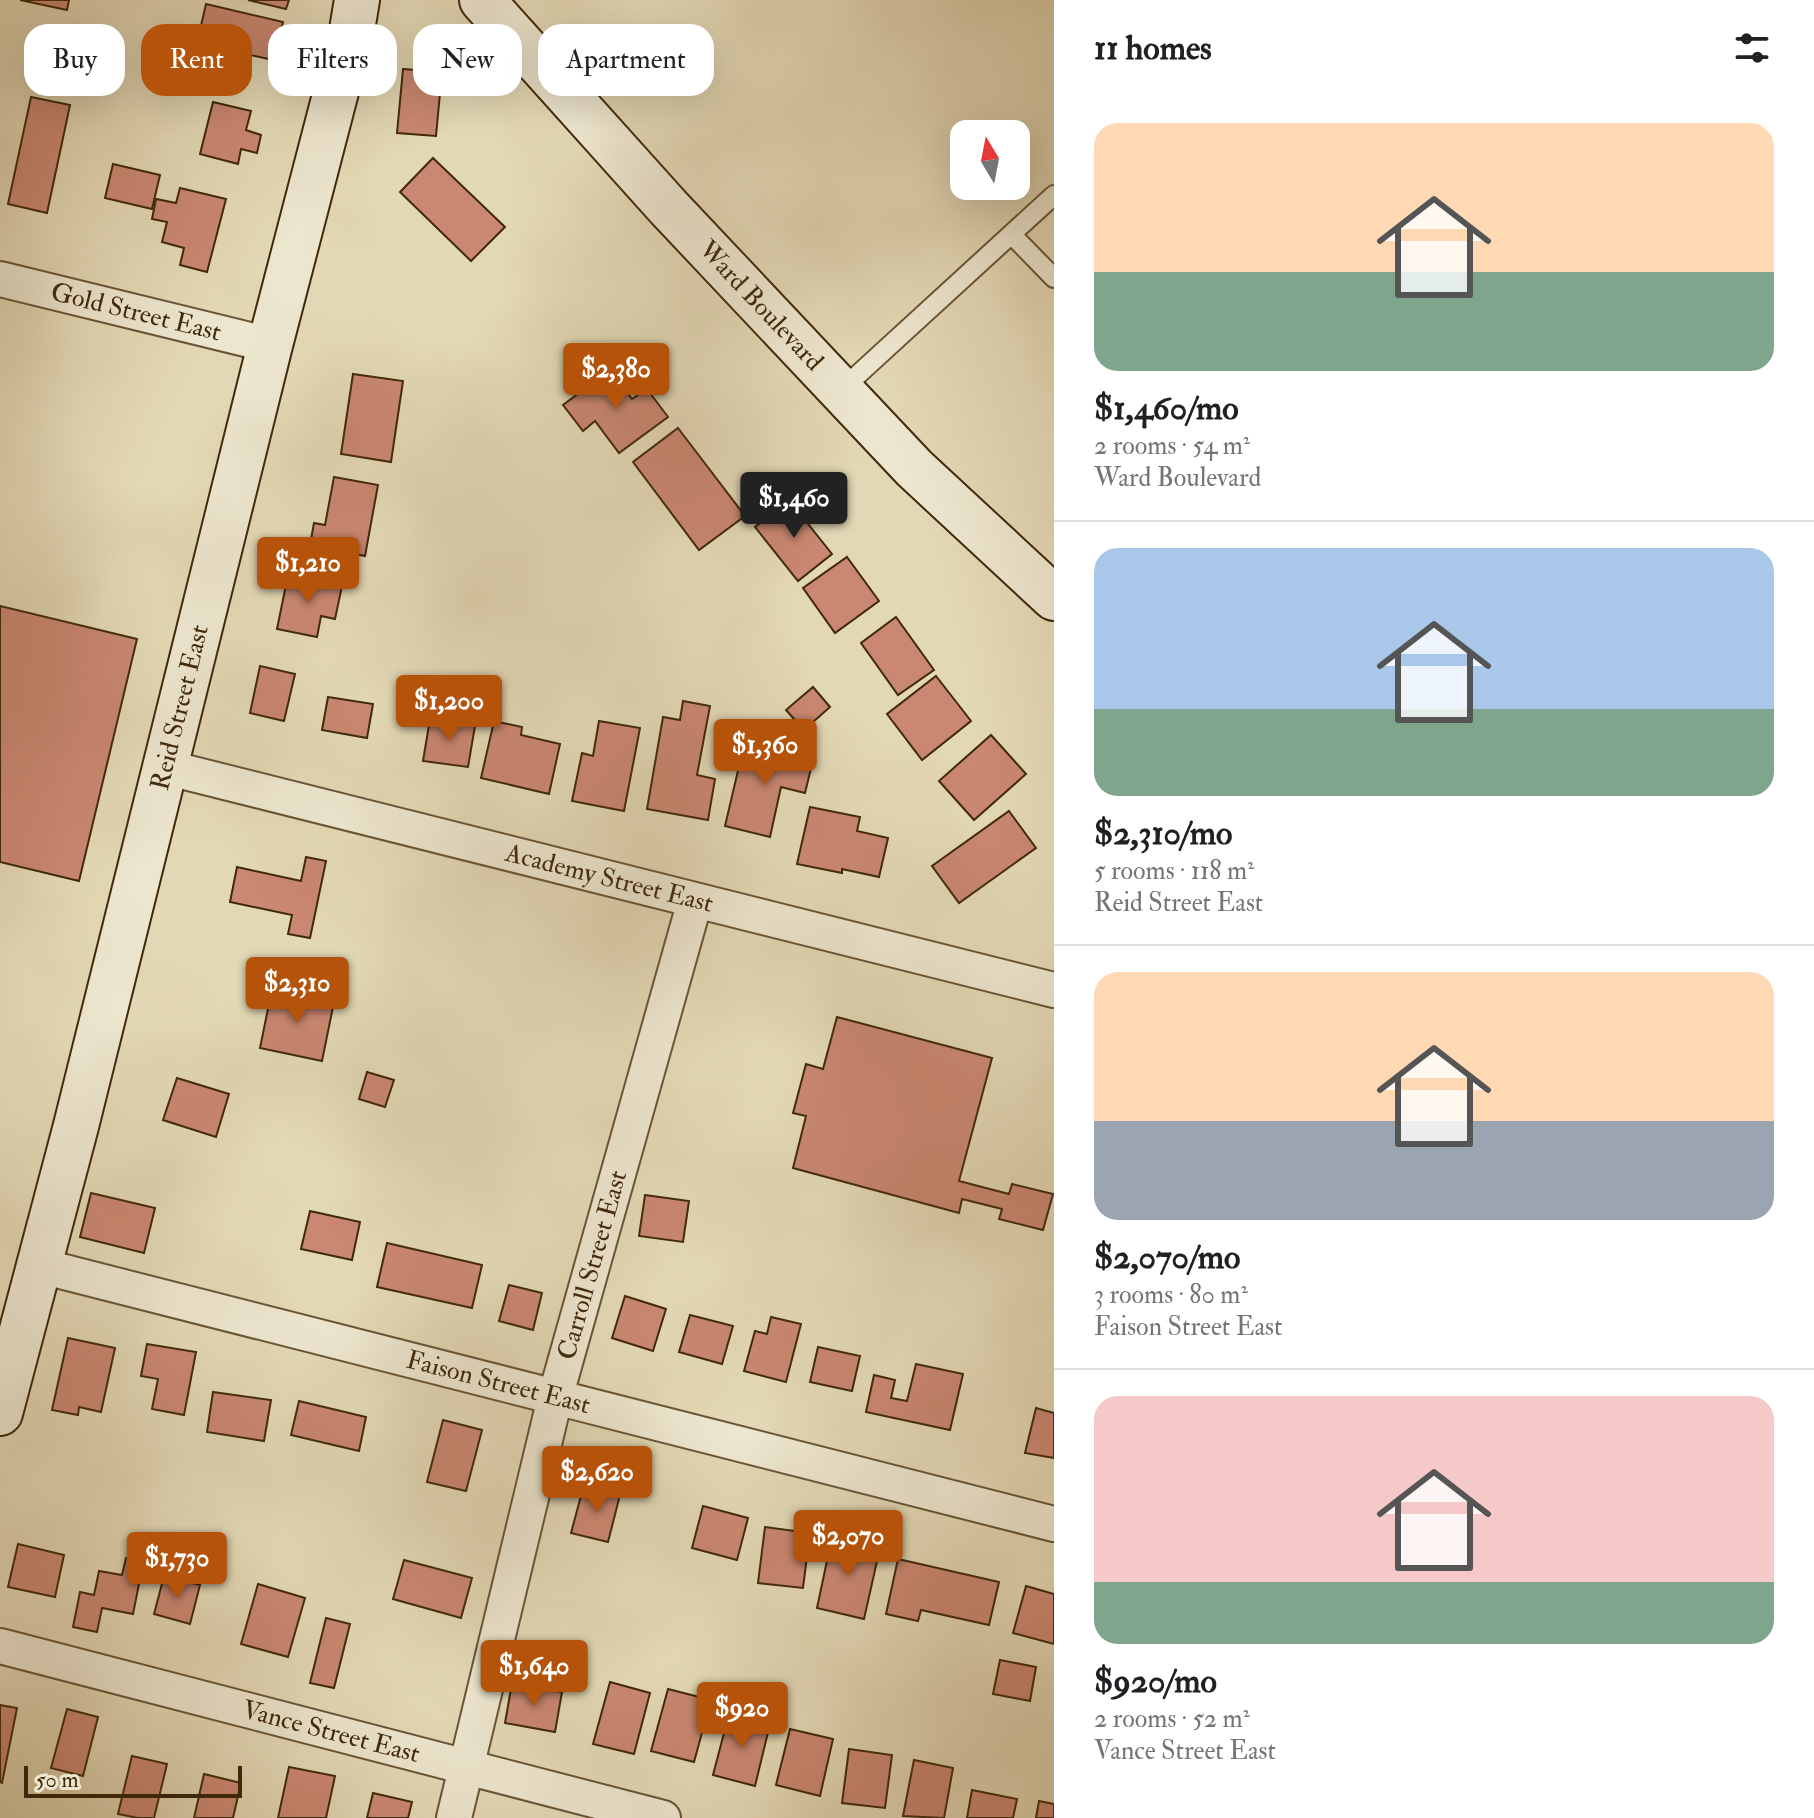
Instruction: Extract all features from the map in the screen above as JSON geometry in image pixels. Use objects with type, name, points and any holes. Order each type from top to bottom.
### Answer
[{"type":"street","name":"Reid Street East","points":[[0,1413],[76,1126],[270,345],[352,30],[357,0]]},
{"type":"street","name":"Ward Boulevard","points":[[482,0],[668,207],[840,391],[914,468],[1054,598]]},
{"type":"street","name":"Gold Street East","points":[[0,279],[270,345]]},
{"type":"street","name":"Academy Street East","points":[[165,767],[1054,990]]},
{"type":"street","name":"Carroll Street East","points":[[454,1818],[555,1398],[695,901]]},
{"type":"street","name":"Faison Street East","points":[[37,1265],[1054,1524]]},
{"type":"street","name":"Vance Street East","points":[[0,1646],[663,1818]]},
{"type":"lane","points":[[840,391],[1054,195]]},
{"type":"lane","points":[[1012,235],[1054,278]]},
{"type":"building","points":[[20,0],[69,0],[67,10]]},
{"type":"building","points":[[248,0],[289,0],[286,9]]},
{"type":"building","points":[[206,4],[283,22],[268,24],[268,59],[252,55],[252,24],[201,24]]},
{"type":"building","points":[[403,69],[413,70],[413,96],[440,96],[436,136],[397,133]]},
{"type":"building","points":[[31,97],[70,105],[47,213],[8,204]]},
{"type":"building","points":[[213,102],[251,111],[246,130],[261,135],[257,153],[241,149],[238,164],[200,154]]},
{"type":"building","points":[[433,158],[505,227],[471,261],[400,192]]},
{"type":"building","points":[[113,164],[160,175],[152,209],[105,198]]},
{"type":"building","points":[[180,188],[226,199],[207,272],[180,265],[184,248],[162,242],[167,222],[152,219],[156,199],[176,203]]},
{"type":"building","points":[[610,370],[632,399],[647,389],[668,417],[619,453],[595,421],[583,431],[563,405]]},
{"type":"building","points":[[353,374],[403,381],[391,462],[341,454]]},
{"type":"building","points":[[678,428],[745,516],[699,550],[633,462]]},
{"type":"building","points":[[334,477],[378,485],[365,556],[310,545],[314,523],[325,525]]},
{"type":"building","points":[[789,500],[832,554],[798,581],[755,527]]},
{"type":"building","points":[[847,557],[879,601],[835,633],[803,588]]},
{"type":"building","points":[[288,575],[342,586],[335,619],[321,616],[317,637],[277,629]]},
{"type":"building","points":[[0,606],[137,639],[79,881],[0,862]]},
{"type":"building","points":[[896,617],[934,670],[898,695],[861,643]]},
{"type":"building","points":[[260,666],[295,674],[284,721],[250,713]]},
{"type":"building","points":[[936,676],[971,721],[922,760],[887,714]]},
{"type":"building","points":[[813,687],[830,707],[804,730],[786,710]]},
{"type":"building","points":[[328,697],[373,704],[367,738],[322,730]]},
{"type":"building","points":[[683,701],[710,706],[697,775],[715,779],[708,820],[647,809],[663,717],[680,720]]},
{"type":"building","points":[[430,719],[475,726],[468,767],[423,761]]},
{"type":"building","points":[[494,721],[522,727],[521,735],[560,744],[549,794],[481,778]]},
{"type":"building","points":[[599,721],[640,728],[624,811],[572,801],[582,753],[593,756]]},
{"type":"building","points":[[991,735],[1026,774],[974,820],[939,781]]},
{"type":"building","points":[[744,745],[791,755],[792,751],[814,756],[805,793],[781,787],[770,837],[725,826]]},
{"type":"building","points":[[810,807],[860,817],[857,831],[888,838],[879,877],[797,864]]},
{"type":"building","points":[[1009,811],[1036,848],[959,903],[932,866]]},
{"type":"building","points":[[306,857],[326,861],[310,938],[288,934],[292,915],[230,902],[237,867],[301,881]]},
{"type":"building","points":[[272,989],[334,1002],[322,1061],[260,1048]]},
{"type":"building","points":[[837,1017],[992,1058],[959,1181],[1009,1194],[1012,1184],[1053,1194],[1043,1230],[999,1219],[1002,1209],[962,1199],[959,1213],[793,1168],[806,1116],[793,1113],[806,1064],[823,1069]]},
{"type":"building","points":[[367,1072],[394,1080],[385,1107],[359,1099]]},
{"type":"building","points":[[177,1078],[229,1094],[216,1137],[163,1120]]},
{"type":"building","points":[[91,1193],[155,1208],[144,1253],[80,1237]]},
{"type":"building","points":[[645,1195],[689,1201],[683,1242],[639,1236]]},
{"type":"building","points":[[310,1211],[360,1222],[352,1260],[301,1249]]},
{"type":"building","points":[[387,1243],[482,1265],[472,1308],[377,1287]]},
{"type":"building","points":[[509,1285],[542,1293],[533,1330],[499,1321]]},
{"type":"building","points":[[625,1296],[666,1309],[653,1351],[612,1338]]},
{"type":"building","points":[[690,1315],[733,1326],[722,1364],[679,1352]]},
{"type":"building","points":[[771,1317],[801,1324],[786,1382],[744,1371],[755,1331],[767,1334]]},
{"type":"building","points":[[68,1338],[115,1348],[101,1412],[79,1407],[78,1415],[52,1410]]},
{"type":"building","points":[[147,1344],[196,1352],[184,1415],[152,1409],[158,1379],[141,1376]]},
{"type":"building","points":[[818,1347],[860,1356],[852,1391],[810,1382]]},
{"type":"building","points":[[916,1364],[963,1374],[950,1430],[866,1412],[874,1375],[895,1380],[891,1398],[907,1401]]},
{"type":"building","points":[[213,1392],[271,1400],[264,1441],[207,1432]]},
{"type":"building","points":[[299,1401],[366,1417],[359,1451],[291,1435]]},
{"type":"building","points":[[1036,1408],[1054,1413],[1054,1458],[1025,1453]]},
{"type":"building","points":[[443,1420],[482,1430],[466,1491],[427,1482]]},
{"type":"building","points":[[601,1486],[621,1491],[608,1542],[571,1533],[582,1492],[598,1496]]},
{"type":"building","points":[[703,1506],[748,1518],[737,1560],[692,1548]]},
{"type":"building","points":[[765,1527],[810,1533],[803,1588],[758,1583]]},
{"type":"building","points":[[832,1537],[880,1548],[864,1619],[817,1608]]},
{"type":"building","points":[[18,1544],[64,1555],[55,1597],[8,1587]]},
{"type":"building","points":[[126,1558],[149,1563],[145,1580],[140,1579],[133,1614],[102,1608],[97,1632],[73,1627],[80,1592],[94,1595],[99,1571],[122,1575]]},
{"type":"building","points":[[898,1559],[999,1582],[989,1625],[921,1610],[918,1621],[886,1614]]},
{"type":"building","points":[[404,1560],[472,1578],[461,1618],[393,1599]]},
{"type":"building","points":[[164,1576],[200,1585],[190,1624],[154,1614]]},
{"type":"building","points":[[258,1584],[305,1598],[288,1657],[241,1644]]},
{"type":"building","points":[[1026,1586],[1054,1594],[1054,1644],[1013,1633]]},
{"type":"building","points":[[326,1618],[350,1624],[334,1688],[310,1683]]},
{"type":"building","points":[[1000,1660],[1036,1667],[1030,1701],[993,1694]]},
{"type":"building","points":[[610,1682],[650,1693],[634,1754],[593,1744]]},
{"type":"building","points":[[512,1683],[562,1692],[555,1732],[505,1723]]},
{"type":"building","points":[[668,1689],[711,1700],[694,1762],[651,1751]]},
{"type":"building","points":[[0,1705],[17,1708],[2,1783],[0,1782]]},
{"type":"building","points":[[67,1709],[98,1717],[83,1776],[51,1768]]},
{"type":"building","points":[[729,1714],[770,1724],[755,1786],[713,1775]]},
{"type":"building","points":[[790,1729],[833,1739],[820,1796],[776,1785]]},
{"type":"building","points":[[849,1749],[892,1755],[885,1808],[842,1803]]},
{"type":"building","points":[[132,1756],[167,1764],[154,1818],[118,1814]]},
{"type":"building","points":[[914,1760],[953,1768],[944,1818],[903,1816]]},
{"type":"building","points":[[289,1767],[335,1776],[326,1818],[278,1818]]},
{"type":"building","points":[[204,1774],[241,1783],[233,1818],[194,1818]]},
{"type":"building","points":[[972,1790],[1017,1799],[1013,1818],[967,1818]]},
{"type":"building","points":[[373,1793],[412,1802],[408,1818],[367,1818]]},
{"type":"building","points":[[1039,1801],[1054,1804],[1054,1818],[1036,1818]]}]
